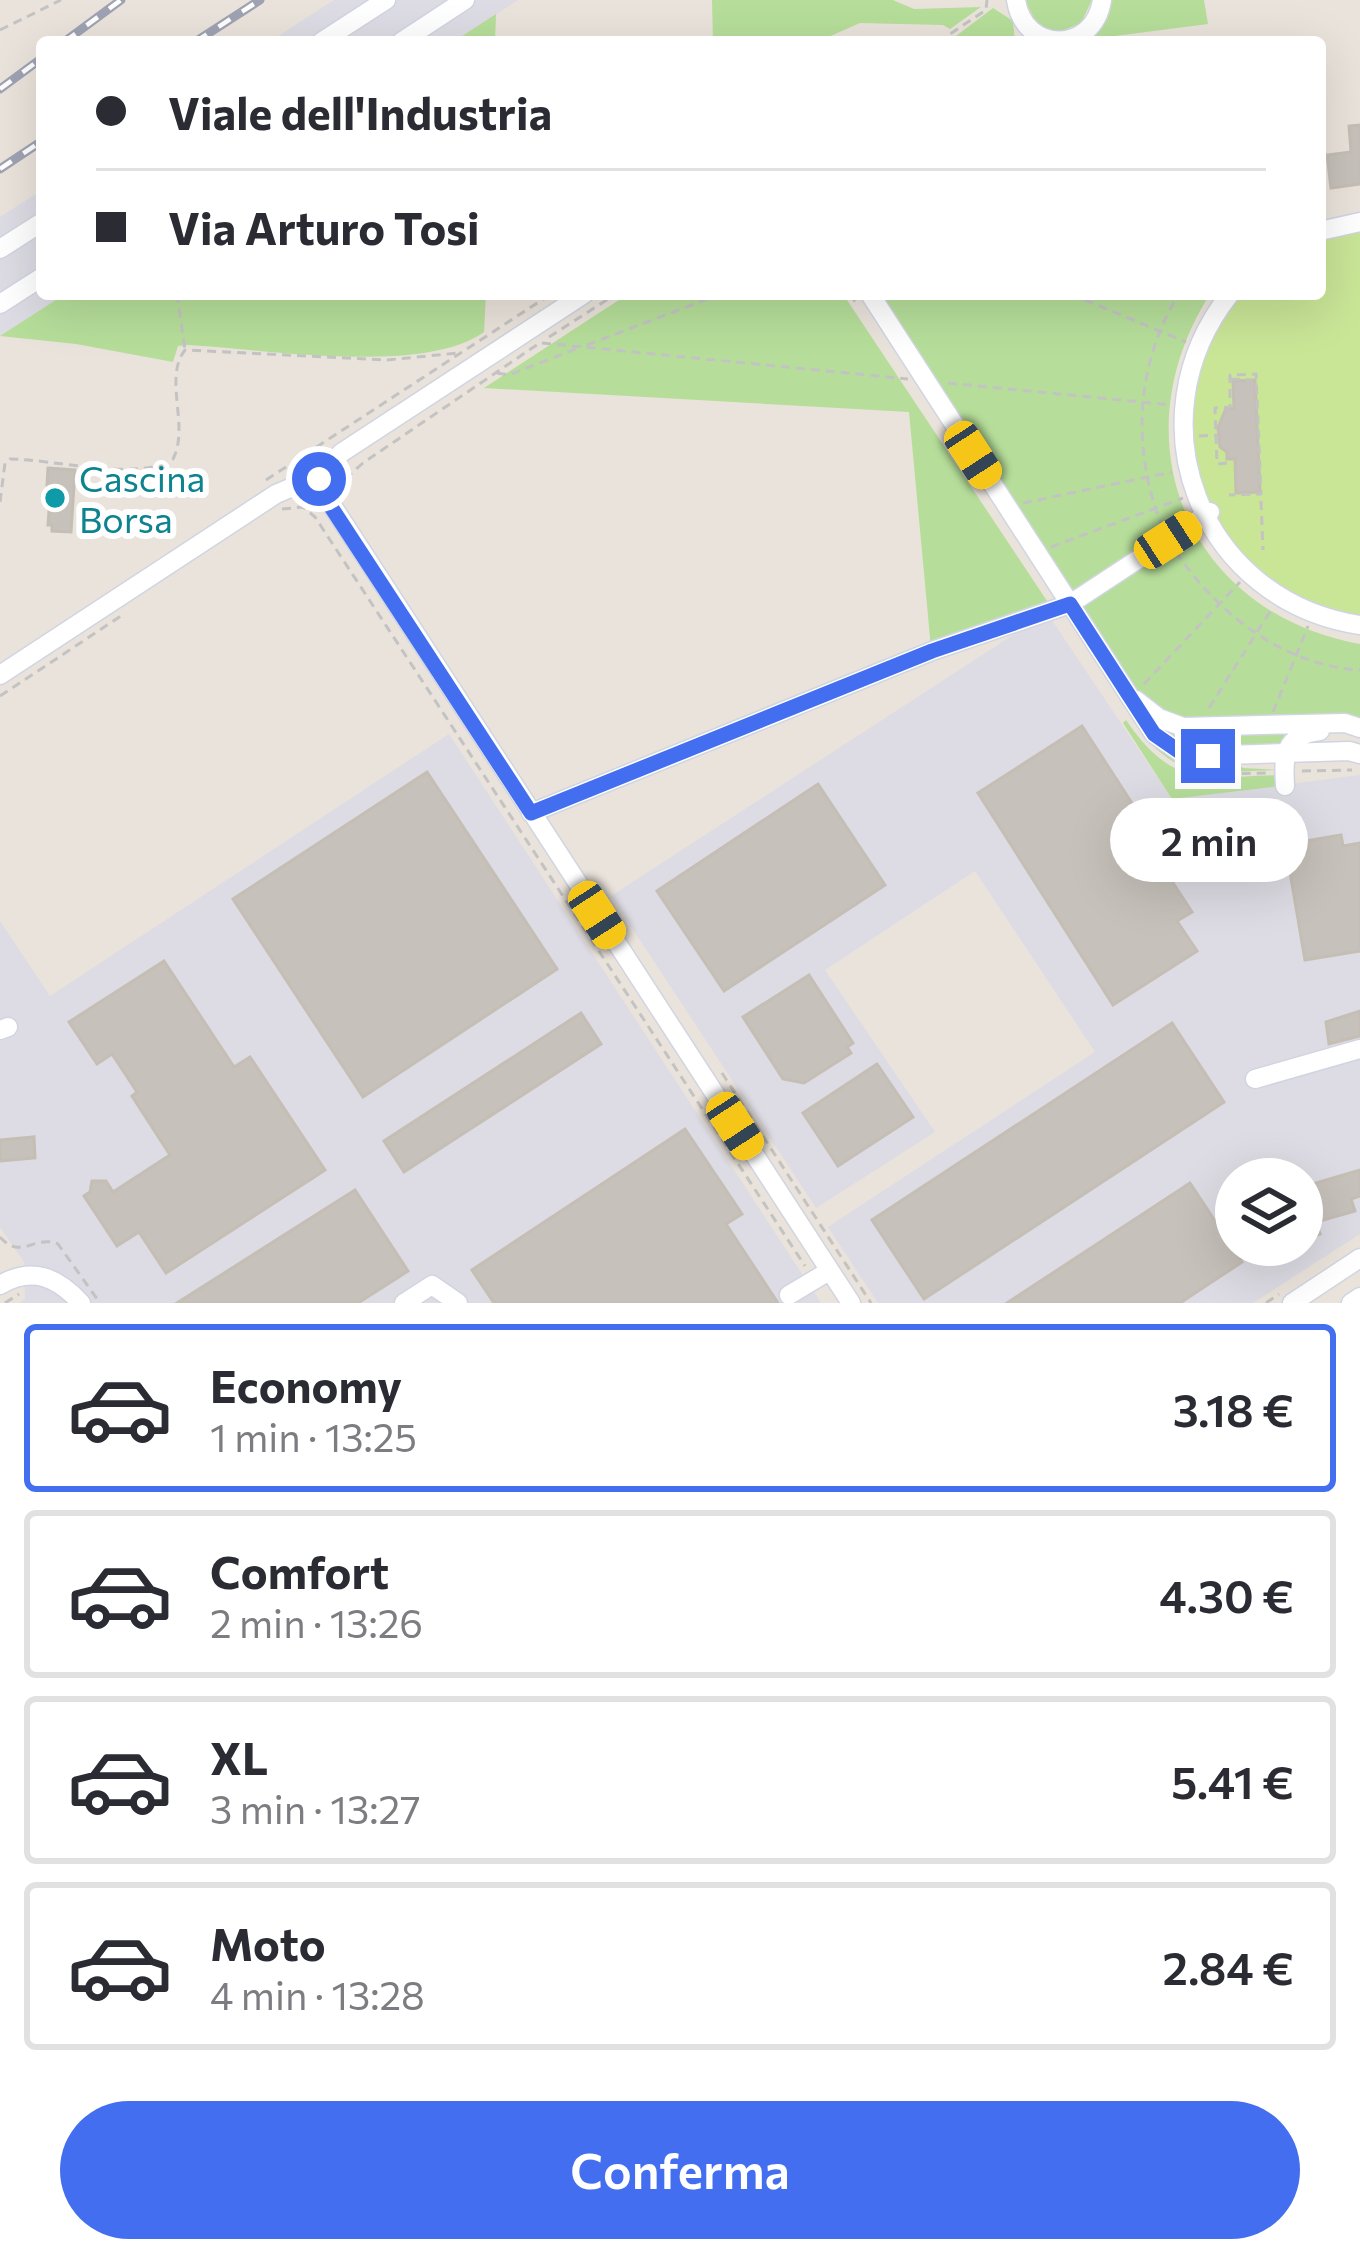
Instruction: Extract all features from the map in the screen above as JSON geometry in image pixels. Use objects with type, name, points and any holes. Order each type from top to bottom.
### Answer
[{"type":"street","points":[[330,36],[386,0]]},
{"type":"street","points":[[409,36],[465,0]]},
{"type":"street","points":[[1016,0],[1022,32]]},
{"type":"street","points":[[1078,36],[1099,15],[1102,0]]},
{"type":"street","points":[[1326,230],[1360,222]]},
{"type":"street","points":[[0,249],[36,226]]},
{"type":"street","points":[[0,304],[36,281]]},
{"type":"street","points":[[576,300],[492,365],[341,453],[330,464],[324,490],[822,1275],[851,1303]]},
{"type":"street","points":[[874,300],[1070,604],[1153,714],[1183,727],[1357,726]]},
{"type":"street","points":[[1225,300],[1197,346],[1185,406],[1188,468],[1196,494],[1219,542],[1248,573],[1313,613],[1360,625]]},
{"type":"street","points":[[0,675],[282,491],[325,478]]},
{"type":"street","points":[[531,813],[932,651],[1070,604],[1207,514]]},
{"type":"street","points":[[1135,689],[1154,734],[1180,752],[1198,756],[1360,754]]},
{"type":"street","points":[[1285,786],[1284,753],[1292,741],[1304,733],[1357,726]]},
{"type":"street","points":[[1255,1079],[1360,1049]]},
{"type":"street","points":[[1292,1303],[1360,1258]]},
{"type":"street","points":[[2,1278],[43,1275],[56,1279],[81,1303]]},
{"type":"street","points":[[789,1295],[822,1275]]},
{"type":"street","points":[[404,1303],[432,1286],[458,1303]]},
{"type":"street","points":[[1351,1303],[1360,1297]]},
{"type":"path","points":[[0,30],[61,0]]},
{"type":"path","points":[[947,36],[986,10],[987,0]]},
{"type":"path","points":[[0,502],[4,463],[10,459],[136,469],[158,467],[173,459],[180,436],[177,366],[185,350],[178,300]]},
{"type":"path","points":[[262,483],[542,300]]},
{"type":"path","points":[[345,500],[343,481],[352,471],[492,365],[541,343],[607,300]]},
{"type":"path","points":[[185,350],[387,360],[461,353],[509,375],[703,300]]},
{"type":"path","points":[[1086,300],[1197,346]]},
{"type":"path","points":[[541,343],[1185,406]]},
{"type":"path","points":[[1227,463],[1216,464],[1215,408],[1230,407],[1230,375],[1256,374],[1263,550]]},
{"type":"path","points":[[1230,380],[1252,380]]},
{"type":"path","points":[[1030,518],[1021,503],[1188,468]]},
{"type":"path","points":[[1050,548],[1196,494]]},
{"type":"path","points":[[1228,495],[1261,494]]},
{"type":"path","points":[[280,510],[296,506],[315,517],[822,1275]]},
{"type":"path","points":[[1151,697],[1135,689],[1248,573]]},
{"type":"path","points":[[1204,715],[1280,596]]},
{"type":"path","points":[[0,696],[128,612]]},
{"type":"path","points":[[1291,713],[1272,713],[1313,613]]},
{"type":"path","points":[[717,1066],[871,1303]]},
{"type":"path","points":[[0,1237],[23,1250],[40,1241],[58,1244],[100,1303]]},
{"type":"path","points":[[5,1303],[25,1292]]},
{"type":"shaded area","points":[[334,0],[518,0],[462,36],[278,36]]},
{"type":"shaded area","points":[[36,194],[36,300],[56,300],[0,336],[0,217]]},
{"type":"shaded area","points":[[1047,613],[1172,799],[1360,775],[1360,1234],[1323,1258],[1323,1158],[1215,1158],[1215,1266],[1310,1266],[1253,1303],[878,1303],[828,1227],[1095,1052],[975,871],[825,970],[935,1132],[816,1208],[611,896]]},
{"type":"shaded area","points":[[449,734],[821,1303],[19,1303],[25,1299],[24,1262],[0,1227],[0,921],[50,996]]},
{"type":"green space","points":[[712,0],[893,0],[914,9],[981,7],[950,29],[860,23],[831,36],[713,36]]},
{"type":"green space","points":[[1025,0],[1092,0],[1081,23],[1059,32],[1037,25]]},
{"type":"green space","points":[[1112,0],[1204,0],[1208,24],[1094,36],[1107,20]]},
{"type":"green space","points":[[993,8],[1013,21],[1014,36],[956,36]]},
{"type":"green space","points":[[496,14],[495,36],[462,36]]},
{"type":"green space","points":[[1360,229],[1360,621],[1289,596],[1234,545],[1203,488],[1190,425],[1201,360],[1234,300],[1326,300],[1326,238]]},
{"type":"green space","points":[[56,300],[486,300],[484,332],[457,345],[384,357],[188,345],[178,346],[173,362],[0,336]]},
{"type":"green space","points":[[619,300],[847,300],[1049,604],[931,648],[909,412],[484,388]]},
{"type":"green space","points":[[882,300],[1207,300],[1183,350],[1170,406],[1171,461],[1185,512],[1212,558],[1250,597],[1300,626],[1360,644],[1360,722],[1211,722],[1171,717],[1140,696]]},
{"type":"green space","points":[[1135,715],[1157,743],[1234,760],[1243,768],[1280,770],[1213,772],[1178,764],[1147,739],[1131,717]]},
{"type":"green space","points":[[1126,720],[1159,758],[1175,768],[1210,777],[1280,775],[1281,786],[1172,799],[1123,723]]},
{"type":"green space","points":[[1153,720],[1295,729],[1279,749],[1203,751],[1175,743]]},
{"type":"building","points":[[1360,125],[1360,184],[1331,188],[1327,155],[1351,152],[1349,126]]},
{"type":"building","points":[[1255,380],[1260,492],[1236,493],[1235,459],[1227,459],[1220,447],[1218,428],[1226,408],[1234,408],[1233,381]]},
{"type":"building","points":[[48,468],[75,470],[71,532],[52,531],[48,525],[49,511],[60,511],[61,486],[47,485]]},
{"type":"building","points":[[1082,726],[1170,862],[1162,866],[1192,912],[1177,921],[1197,951],[1113,1005],[978,793]]},
{"type":"building","points":[[427,772],[557,969],[363,1097],[233,899]]},
{"type":"building","points":[[818,784],[885,885],[724,991],[657,891]]},
{"type":"building","points":[[1341,835],[1343,846],[1360,843],[1360,951],[1305,960],[1287,855],[1308,851],[1306,841]]},
{"type":"building","points":[[164,961],[234,1067],[250,1057],[325,1170],[166,1273],[139,1232],[117,1246],[84,1196],[92,1181],[106,1181],[113,1192],[170,1155],[112,1054],[97,1064],[69,1022]]},
{"type":"building","points":[[809,975],[853,1043],[847,1047],[851,1053],[804,1083],[783,1079],[743,1017]]},
{"type":"building","points":[[1360,1011],[1360,1036],[1329,1044],[1326,1022]]},
{"type":"building","points":[[581,1013],[601,1044],[404,1172],[384,1141]]},
{"type":"building","points":[[1172,1023],[1224,1102],[924,1299],[872,1220]]},
{"type":"building","points":[[877,1064],[913,1117],[838,1166],[803,1113]]},
{"type":"building","points":[[685,1129],[742,1214],[726,1224],[778,1303],[494,1303],[472,1270]]},
{"type":"building","points":[[34,1137],[35,1158],[0,1161],[0,1140]]},
{"type":"building","points":[[1360,1170],[1360,1196],[1351,1199],[1355,1211],[1323,1220],[1323,1181]]},
{"type":"building","points":[[1190,1183],[1215,1221],[1215,1266],[1236,1266],[1180,1303],[1007,1303]]},
{"type":"building","points":[[355,1190],[408,1271],[358,1303],[177,1303]]},
{"type":"railway","points":[[72,36],[121,0]]},
{"type":"railway","points":[[204,36],[260,0]]},
{"type":"railway","points":[[0,89],[36,62]]},
{"type":"railway","points":[[0,169],[36,145]]},
{"type":"place","name":"Cascina Borsa","points":[[55,498]]},
{"type":"route","points":[[319,479],[325,478],[331,507],[531,813],[932,651],[1070,604],[1154,734],[1180,752],[1208,756]]}]
